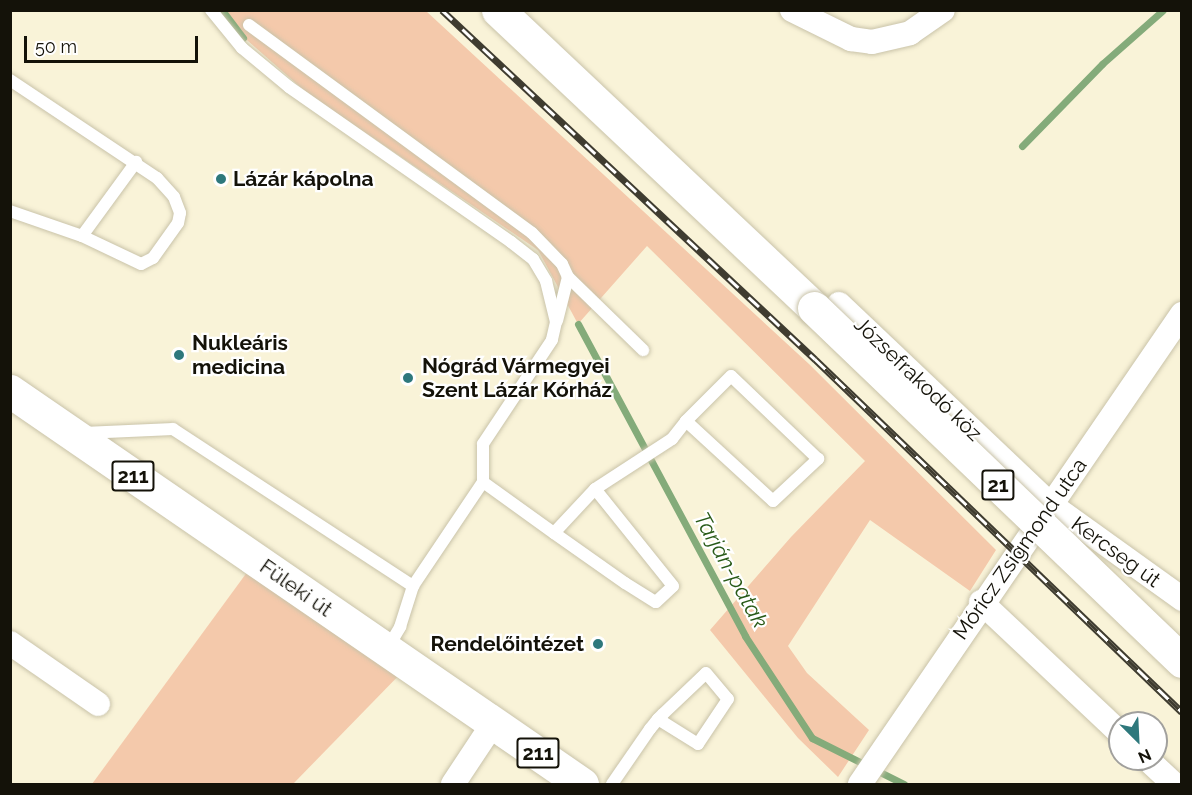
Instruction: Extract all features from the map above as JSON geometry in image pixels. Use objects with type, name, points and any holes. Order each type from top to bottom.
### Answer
[{"type":"main road","name":"21","points":[[498,10],[826,306],[1182,661]]},
{"type":"main road","name":"Füleki út","points":[[10,391],[385,651],[494,722],[582,784]]},
{"type":"street","points":[[792,10],[851,39],[872,42],[910,33],[943,10]]},
{"type":"street","name":"Józsefrakodó köz","points":[[826,306],[1050,504]]},
{"type":"street","name":"Móricz Zsigmond utca","points":[[860,784],[981,602],[1182,314]]},
{"type":"street","name":"Kercseg út","points":[[1050,504],[1182,599]]},
{"type":"street","points":[[981,602],[1108,722]]},
{"type":"street","points":[[10,643],[98,704]]},
{"type":"street","points":[[453,784],[494,722]]},
{"type":"street","points":[[1160,771],[1174,784]]},
{"type":"lane","points":[[211,10],[242,48],[329,118],[533,259],[546,281],[556,322]]},
{"type":"lane","points":[[249,25],[532,233],[562,264],[568,277],[643,350]]},
{"type":"lane","points":[[10,80],[136,162],[163,183],[180,213],[178,223],[153,258],[145,264],[135,263],[82,236],[10,211]]},
{"type":"lane","points":[[82,236],[136,162]]},
{"type":"lane","points":[[385,651],[400,627],[413,586],[483,482],[483,444],[552,340],[568,277]]},
{"type":"lane","points":[[554,533],[595,489],[672,439],[686,421],[730,376],[818,459],[773,501],[686,421]]},
{"type":"lane","points":[[71,434],[173,429],[413,586]]},
{"type":"lane","points":[[483,482],[656,602],[673,586],[595,489]]},
{"type":"lane","points":[[612,784],[658,719],[706,673],[728,699],[698,744],[658,719]]},
{"type":"shaded area","points":[[222,11],[426,11],[809,364],[996,550],[970,591],[870,520],[788,646],[807,673],[869,730],[838,777],[798,738],[710,630],[791,537],[865,461],[647,246],[578,324],[538,250],[307,93],[240,34]]},
{"type":"shaded area","points":[[256,560],[408,666],[293,784],[92,784]]},
{"type":"waterway","name":"Tarján-patak","points":[[222,10],[243,38]]},
{"type":"waterway","points":[[1022,146],[1102,64],[1163,10]]},
{"type":"waterway","name":"Tarján-patak","points":[[578,324],[745,636],[812,738],[904,784]]},
{"type":"railway","points":[[442,10],[815,359],[1182,712]]},
{"type":"place","name":"Lázár kápolna","points":[[221,179]]},
{"type":"place","name":"Nukleáris medicina","points":[[179,355]]},
{"type":"place","name":"Nógrád Vármegyei Szent Lázár Kórház","points":[[408,378]]},
{"type":"place","name":"Rendelőintézet","points":[[598,644]]}]
